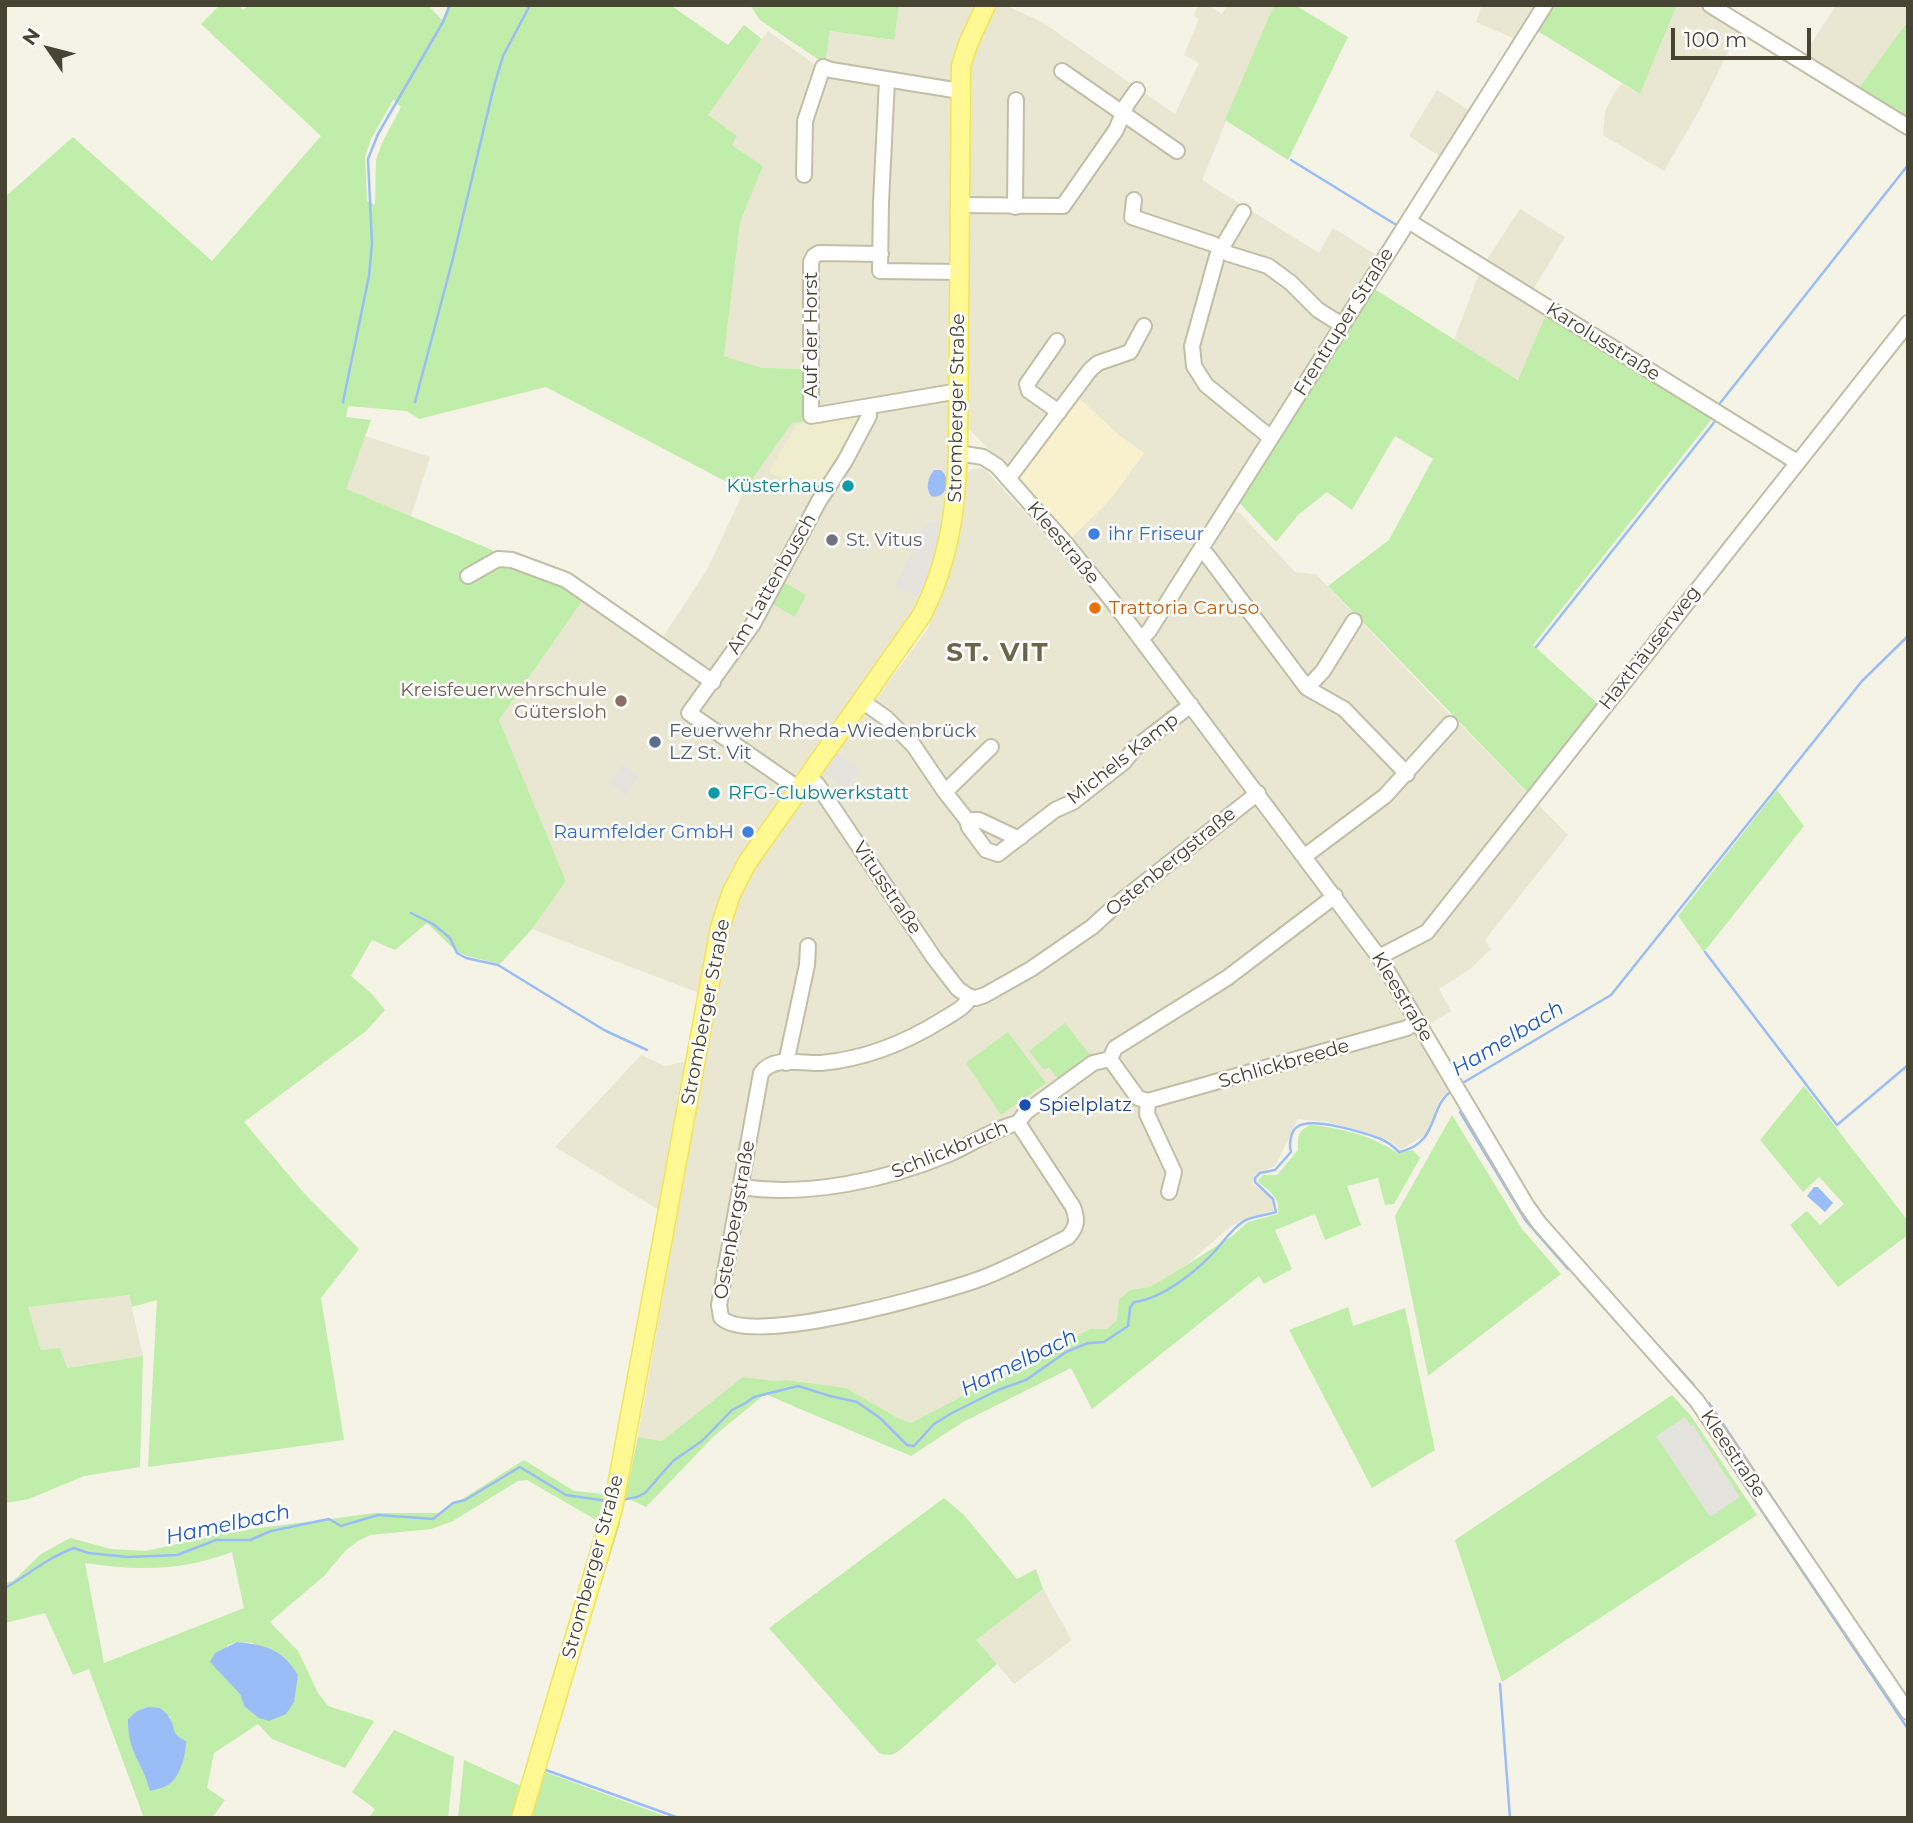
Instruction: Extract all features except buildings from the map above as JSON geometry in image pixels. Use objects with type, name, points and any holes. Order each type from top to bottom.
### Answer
[{"type":"main road","name":"Stromberger Straße","points":[[521,1818],[614,1508],[720,928],[731,894],[747,863],[922,615],[937,582],[955,510],[958,453],[961,66],[986,5]]},
{"type":"street","name":"Frentruper Straße","points":[[1141,639],[1149,631],[1339,329],[1410,222],[1545,5]]},
{"type":"street","points":[[1710,5],[1908,127]]},
{"type":"street","points":[[804,175],[805,121],[823,67],[887,80],[960,90]]},
{"type":"street","points":[[1062,71],[1177,150]]},
{"type":"street","points":[[887,80],[881,177],[880,271],[960,272]]},
{"type":"street","points":[[960,205],[1063,206],[1116,130],[1137,90]]},
{"type":"street","points":[[1015,207],[1016,100]]},
{"type":"street","points":[[1134,200],[1132,217],[1268,266],[1339,329]]},
{"type":"street","points":[[1243,212],[1220,249],[1192,345],[1194,366],[1206,384],[1271,438]]},
{"type":"street","name":"Karolusstraße","points":[[1410,222],[1797,462]]},
{"type":"street","name":"Auf der Horst","points":[[881,254],[819,253],[811,262],[811,416],[959,391]]},
{"type":"street","name":"Haxthäuserweg","points":[[1379,957],[1427,932],[1908,323]]},
{"type":"street","points":[[1008,479],[1090,369],[1098,363],[1130,352],[1144,326]]},
{"type":"street","points":[[1057,341],[1027,384],[1029,391],[1059,412]]},
{"type":"street","name":"Am Lattenbusch","points":[[804,783],[689,713],[753,624],[819,501],[845,461],[869,416],[869,407]]},
{"type":"street","name":"Kleestraße","points":[[958,453],[983,457],[997,466],[1066,544],[1335,895],[1379,957],[1496,1158],[1539,1223],[1698,1401],[1908,1712]]},
{"type":"street","points":[[1200,551],[1207,555],[1307,688],[1344,709],[1407,774]]},
{"type":"street","points":[[468,576],[498,559],[512,560],[566,580],[713,682]]},
{"type":"street","points":[[1307,688],[1323,671],[1354,621]]},
{"type":"street","name":"Michels Kamp","points":[[862,701],[886,718],[915,746],[967,820],[969,827],[986,850],[992,853],[998,853],[1055,810],[1073,802],[1124,762],[1135,748],[1191,705]]},
{"type":"street","points":[[1305,856],[1385,796],[1450,724]]},
{"type":"street","points":[[945,792],[991,747]]},
{"type":"street","name":"Vitusstraße","points":[[804,783],[817,783],[934,958],[958,989],[970,997]]},
{"type":"street","name":"Ostenbergstraße","points":[[1018,1123],[1073,1207],[1077,1217],[1075,1229],[1068,1237],[985,1277],[919,1299],[853,1315],[782,1324],[740,1327],[723,1321],[719,1305],[761,1073],[766,1066],[776,1062],[820,1063],[874,1054],[925,1030],[966,1005],[970,997],[985,995],[1064,947],[1258,793]]},
{"type":"street","points":[[967,820],[979,820],[1015,837],[1021,837]]},
{"type":"street","name":"Schlickbruch","points":[[741,1187],[797,1190],[880,1177],[949,1154],[1018,1123],[1026,1112],[1093,1063],[1110,1059],[1115,1048],[1227,978],[1335,895]]},
{"type":"street","points":[[786,1063],[807,965],[808,946]]},
{"type":"street","name":"Schlickbreede","points":[[1148,1101],[1398,1031],[1417,1021]]},
{"type":"street","points":[[1110,1059],[1138,1098],[1148,1101],[1147,1114],[1174,1172],[1169,1192]]},
{"type":"shaded area","points":[[899,5],[977,5],[952,84],[825,64],[830,31],[893,40]]},
{"type":"shaded area","points":[[996,5],[1005,5],[1042,22],[1175,114],[1199,63],[1184,55],[1199,19],[1194,15],[1199,5],[1207,5],[1222,14],[1227,5],[1274,5],[1202,180],[1319,253],[1333,228],[1378,256],[1146,624],[1141,625],[1071,538],[1109,501],[1144,453],[1120,436],[1016,477],[968,428],[968,86],[976,47]]},
{"type":"shaded area","points":[[1482,5],[1536,5],[1515,39],[1476,22]]},
{"type":"shaded area","points":[[1677,5],[1696,5],[1738,32],[1699,111],[1664,171],[1603,135],[1605,111],[1617,88],[1622,84],[1640,94]]},
{"type":"shaded area","points":[[1836,5],[1908,5],[1908,21],[1859,88],[1804,55]]},
{"type":"shaded area","points":[[768,31],[828,74],[952,97],[951,386],[819,411],[814,403],[815,369],[762,368],[724,356],[740,222],[763,166],[731,144],[708,115]]},
{"type":"shaded area","points":[[1437,90],[1470,111],[1441,157],[1409,136]]},
{"type":"shaded area","points":[[1520,209],[1565,237],[1531,293],[1484,264]]},
{"type":"shaded area","points":[[1480,271],[1547,312],[1519,380],[1454,340]]},
{"type":"shaded area","points":[[951,396],[951,453],[945,521],[921,601],[737,864],[723,895],[699,993],[532,929],[566,881],[499,720],[585,597],[657,646],[708,568],[744,491],[792,423]]},
{"type":"shaded area","points":[[1077,396],[1120,436],[1144,453],[1109,501],[1071,538],[1016,477]]},
{"type":"shaded area","name":"St. Vitus","points":[[863,415],[863,420],[819,492],[813,494],[769,472],[796,425]]},
{"type":"shaded area","points":[[365,436],[430,457],[411,516],[345,489]]},
{"type":"shaded area","points":[[974,468],[985,469],[1083,577],[1395,996],[1449,1090],[1439,1101],[1431,1126],[1425,1135],[1402,1149],[1384,1138],[1328,1122],[1298,1119],[1275,1166],[1254,1175],[1252,1184],[1266,1193],[1273,1202],[1273,1211],[1258,1214],[1231,1226],[1185,1266],[1150,1287],[1130,1290],[1120,1300],[1117,1320],[1107,1329],[1090,1329],[911,1423],[846,1388],[744,1377],[662,1441],[638,1437],[727,934],[753,870],[811,786],[927,630],[954,558],[967,473]]},
{"type":"shaded area","points":[[1239,512],[1295,572],[1316,574],[1451,716],[1381,792],[1309,846],[1305,845],[1150,641],[1230,513]]},
{"type":"shaded area","points":[[931,521],[944,522],[932,572],[921,599],[896,586],[924,526]]},
{"type":"shaded area","points":[[1460,724],[1568,835],[1485,940],[1491,949],[1470,969],[1439,989],[1451,1011],[1428,1025],[1378,942],[1318,861],[1318,854],[1391,801]]},
{"type":"shaded area","points":[[838,753],[860,771],[845,789],[823,772]]},
{"type":"shaded area","points":[[622,764],[639,776],[626,795],[609,783]]},
{"type":"shaded area","points":[[641,1055],[665,1066],[688,1061],[659,1210],[555,1147]]},
{"type":"shaded area","points":[[129,1295],[143,1356],[67,1368],[41,1350],[28,1307]]},
{"type":"shaded area","points":[[1685,1417],[1740,1497],[1710,1517],[1656,1436]]},
{"type":"shaded area","points":[[1043,1589],[1072,1640],[1014,1684],[976,1640]]},
{"type":"green space","points":[[220,5],[239,5],[243,10],[250,5],[428,5],[442,20],[448,5],[670,5],[728,45],[744,25],[762,39],[708,115],[737,136],[732,145],[763,166],[740,222],[724,356],[762,368],[806,369],[807,421],[792,423],[744,491],[546,387],[419,419],[407,411],[348,406],[346,417],[371,420],[346,489],[492,550],[585,597],[499,720],[566,881],[532,929],[500,964],[456,951],[427,923],[395,950],[372,940],[351,976],[372,994],[385,1010],[366,1031],[244,1122],[303,1192],[359,1249],[321,1298],[344,1440],[148,1467],[157,1300],[132,1307],[129,1295],[28,1307],[41,1350],[60,1348],[67,1368],[143,1356],[140,1467],[84,1476],[29,1499],[5,1503],[5,197],[73,137],[212,261],[321,136],[201,24]],"holes":[[[393,100],[401,107],[376,160],[375,205],[367,201],[365,157],[371,139]]]},
{"type":"green space","points":[[750,5],[899,5],[894,40],[830,31],[825,64],[760,20]]},
{"type":"green space","points":[[1274,5],[1295,5],[1348,37],[1288,160],[1225,120]]},
{"type":"green space","points":[[1549,5],[1677,5],[1640,94],[1536,30]]},
{"type":"green space","points":[[1908,21],[1908,118],[1859,88]]},
{"type":"green space","points":[[1373,288],[1518,380],[1547,312],[1715,415],[1533,645],[1597,703],[1527,792],[1328,586],[1389,540],[1433,459],[1395,436],[1352,510],[1327,492],[1299,514],[1276,542],[1237,500]]},
{"type":"green space","points":[[780,580],[806,595],[795,617],[769,602]]},
{"type":"green space","points":[[1777,790],[1804,826],[1704,952],[1678,916]]},
{"type":"green space","points":[[1065,1023],[1091,1056],[1059,1080],[1049,1067],[1044,1070],[1029,1051]]},
{"type":"green space","points":[[1008,1032],[1046,1083],[1001,1115],[966,1063]]},
{"type":"green space","points":[[1804,1086],[1908,1221],[1908,1235],[1838,1287],[1790,1225],[1807,1211],[1820,1225],[1844,1204],[1819,1177],[1803,1192],[1760,1140]]},
{"type":"green space","points":[[1452,1115],[1522,1229],[1561,1274],[1428,1376],[1395,1216]]},
{"type":"green space","points":[[1311,1125],[1356,1134],[1397,1153],[1413,1150],[1420,1158],[1394,1204],[1385,1205],[1378,1178],[1347,1186],[1361,1225],[1325,1240],[1315,1214],[1275,1230],[1292,1269],[1264,1284],[1259,1276],[1092,1409],[1071,1368],[963,1422],[911,1456],[765,1394],[714,1436],[646,1507],[625,1497],[638,1437],[662,1441],[743,1377],[846,1388],[911,1423],[1090,1329],[1107,1329],[1117,1320],[1119,1300],[1130,1290],[1150,1287],[1232,1236],[1248,1222],[1278,1214],[1276,1199],[1258,1182],[1259,1179],[1263,1175],[1277,1175],[1298,1150],[1301,1132]]},
{"type":"green space","points":[[1348,1307],[1353,1326],[1405,1308],[1435,1450],[1372,1488],[1289,1330]]},
{"type":"green space","points":[[1672,1395],[1691,1416],[1757,1515],[1502,1682],[1455,1540]]},
{"type":"green space","points":[[524,1460],[574,1491],[604,1494],[598,1521],[527,1480],[518,1481],[453,1521],[431,1529],[370,1535],[346,1550],[324,1576],[270,1622],[298,1651],[318,1693],[328,1706],[374,1721],[345,1768],[272,1739],[258,1724],[214,1753],[207,1788],[225,1800],[212,1818],[144,1818],[89,1669],[73,1675],[45,1613],[5,1623],[5,1583],[13,1581],[41,1554],[70,1538],[111,1549],[146,1551],[229,1532],[376,1513],[440,1513]],"holes":[[[232,1552],[244,1608],[104,1663],[85,1563],[160,1568],[195,1563]],[[237,1642],[253,1643],[244,1706],[240,1694],[229,1682],[227,1645]],[[148,1707],[170,1717],[172,1730],[177,1737],[151,1791],[128,1730],[128,1719],[137,1711]]]},
{"type":"green space","points":[[944,1498],[964,1515],[1017,1579],[1036,1569],[1043,1589],[976,1640],[997,1664],[900,1750],[885,1755],[879,1753],[769,1628]]},
{"type":"green space","points":[[394,1730],[454,1757],[448,1818],[369,1818],[375,1809],[352,1792]]},
{"type":"green space","points":[[464,1760],[521,1786],[511,1818],[458,1818]]},
{"type":"green space","points":[[545,1772],[670,1818],[531,1818]]},
{"type":"water","points":[[934,470],[941,470],[947,483],[941,495],[931,496],[928,486]]},
{"type":"water","points":[[1814,1187],[1818,1187],[1833,1203],[1825,1212],[1807,1196]]},
{"type":"water","points":[[237,1642],[272,1650],[292,1666],[298,1675],[294,1702],[286,1714],[269,1721],[259,1718],[244,1706],[240,1694],[210,1662],[215,1653]]},
{"type":"water","points":[[148,1707],[160,1708],[166,1713],[175,1733],[186,1741],[176,1777],[168,1785],[150,1791],[128,1730],[128,1719],[137,1711]]},
{"type":"waterway","points":[[343,402],[369,276],[372,243],[368,159],[378,134],[443,22],[450,5]]},
{"type":"waterway","points":[[415,402],[494,86],[503,56],[530,5]]},
{"type":"waterway","points":[[1291,160],[1398,226]]},
{"type":"waterway","points":[[1717,407],[1908,165]]},
{"type":"waterway","points":[[1536,647],[1716,420],[1724,425]]},
{"type":"waterway","points":[[1751,511],[1786,466],[1783,461]]},
{"type":"waterway","name":"Hamelbach","points":[[1461,1084],[1611,995],[1862,681],[1908,636]]},
{"type":"waterway","points":[[1539,802],[1660,648]]},
{"type":"waterway","points":[[411,913],[433,924],[450,938],[457,953],[466,958],[498,965],[604,1030],[647,1050]]},
{"type":"waterway","points":[[1705,952],[1837,1125],[1908,1065]]},
{"type":"waterway","name":"Hamelbach","points":[[621,1500],[645,1493],[673,1461],[702,1441],[732,1410],[754,1397],[798,1386],[857,1402],[880,1418],[907,1445],[914,1446],[934,1424],[952,1413],[998,1390],[1026,1380],[1066,1352],[1088,1343],[1104,1342],[1128,1326],[1130,1308],[1134,1302],[1157,1295],[1190,1274],[1244,1221],[1276,1212],[1273,1199],[1255,1182],[1255,1178],[1260,1173],[1275,1170],[1291,1152],[1291,1139],[1297,1127],[1314,1123],[1351,1130],[1381,1139],[1399,1152],[1422,1141],[1440,1105],[1453,1090]]},
{"type":"waterway","points":[[1468,1093],[1481,1114]]},
{"type":"waterway","points":[[1460,1112],[1526,1221],[1568,1269]]},
{"type":"waterway","points":[[1578,1279],[1686,1399]]},
{"type":"waterway","points":[[1614,1297],[1694,1385]]},
{"type":"waterway","points":[[1709,1403],[1851,1616]]},
{"type":"waterway","points":[[1711,1435],[1908,1729]]},
{"type":"waterway","name":"Hamelbach","points":[[5,1588],[74,1548],[88,1553],[128,1557],[177,1555],[216,1540],[250,1540],[271,1531],[329,1519],[341,1526],[378,1515],[433,1519],[453,1503],[465,1500],[520,1467],[566,1495],[607,1501]]},
{"type":"waterway","points":[[593,1606],[619,1522]]},
{"type":"waterway","points":[[1500,1684],[1510,1818]]},
{"type":"waterway","points":[[543,1769],[676,1817]]},
{"type":"place","name":"Küsterhaus","points":[[848,486]]},
{"type":"place","name":"ihr Friseur","points":[[1094,534]]},
{"type":"place","name":"St. Vitus","points":[[832,540]]},
{"type":"place","name":"Trattoria Caruso","points":[[1095,608]]},
{"type":"place","name":"Kreisfeuerwehrschule Gütersloh","points":[[621,701]]},
{"type":"place","name":"Feuerwehr Rheda-Wiedenbrück LZ St. Vit","points":[[655,742]]},
{"type":"place","name":"RFG-Clubwerkstatt","points":[[714,793]]},
{"type":"place","name":"Raumfelder GmbH","points":[[748,832]]},
{"type":"place","name":"Spielplatz","points":[[1025,1105]]},
{"type":"district","name":"ST. VIT","points":[[998,653]]}]
